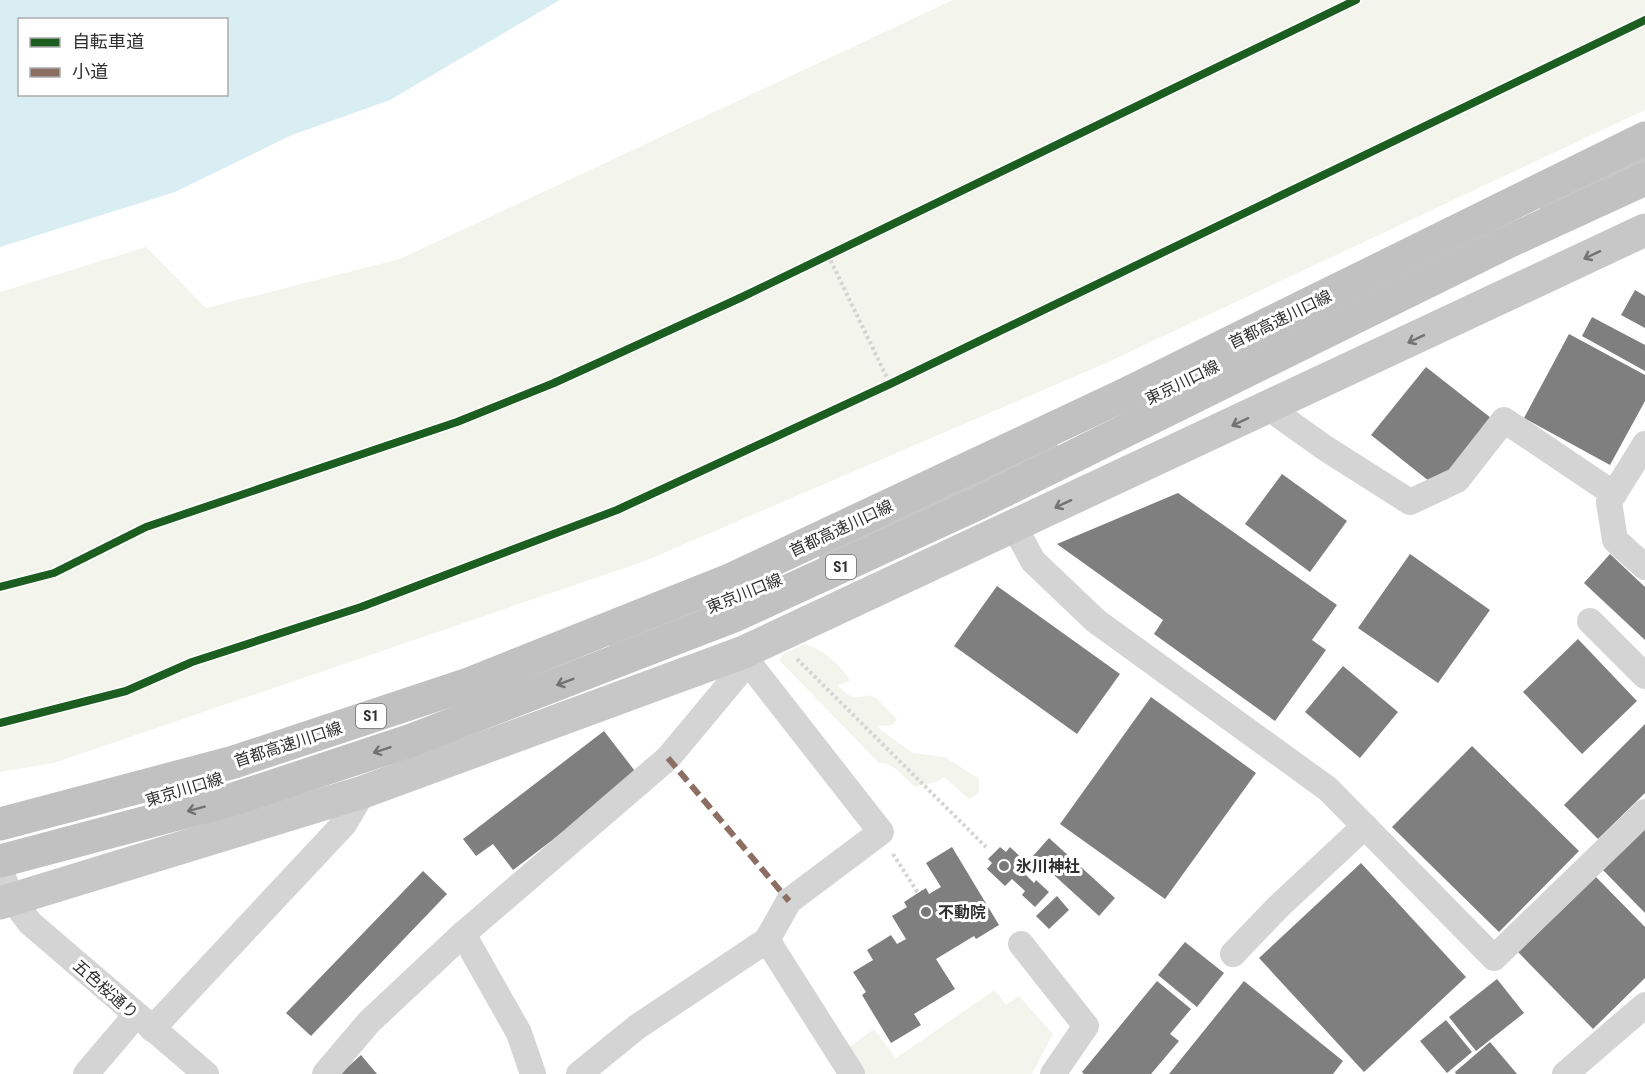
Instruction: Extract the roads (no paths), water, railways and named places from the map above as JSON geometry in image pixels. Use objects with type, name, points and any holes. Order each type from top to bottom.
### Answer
[{"type":"highway","name":"首都高速川口線","points":[[0,824],[234,762],[444,692],[732,579],[1124,395],[1645,138]]},
{"type":"highway","name":"首都高速川口線","points":[[0,861],[234,799],[401,744],[736,615],[979,503],[1512,240],[1645,179]]},
{"type":"main road","name":"東京川口線","points":[[0,839],[169,795],[335,740],[756,591],[1557,198],[1645,159]]},
{"type":"main road","points":[[6,901],[363,792],[746,657],[775,638],[1645,230]]},
{"type":"street","points":[[1269,408],[1325,448],[1410,502],[1457,480],[1504,420],[1614,494]]},
{"type":"street","points":[[1645,444],[1609,502],[1615,540],[1645,567]]},
{"type":"street","points":[[1014,526],[1033,561],[1096,621],[1328,789],[1494,958],[1645,812]]},
{"type":"street","points":[[1590,621],[1645,676]]},
{"type":"street","points":[[325,1074],[369,1023],[463,934],[668,758],[746,657],[881,832],[789,901],[767,940],[637,1027],[579,1074]]},
{"type":"street","points":[[86,1074],[144,1022],[344,824],[363,792]]},
{"type":"street","points":[[1233,954],[1278,907],[1365,826]]},
{"type":"street","name":"五色桜通り","points":[[0,870],[6,901],[206,1074]]},
{"type":"street","points":[[463,934],[519,1034],[533,1074]]},
{"type":"street","points":[[767,940],[852,1074]]},
{"type":"street","points":[[1021,944],[1086,1026],[1053,1074]]},
{"type":"street","points":[[1565,1074],[1645,1005]]},
{"type":"place","name":"氷川神社","points":[[1004,866]]},
{"type":"place","name":"不動院","points":[[926,912]]}]
